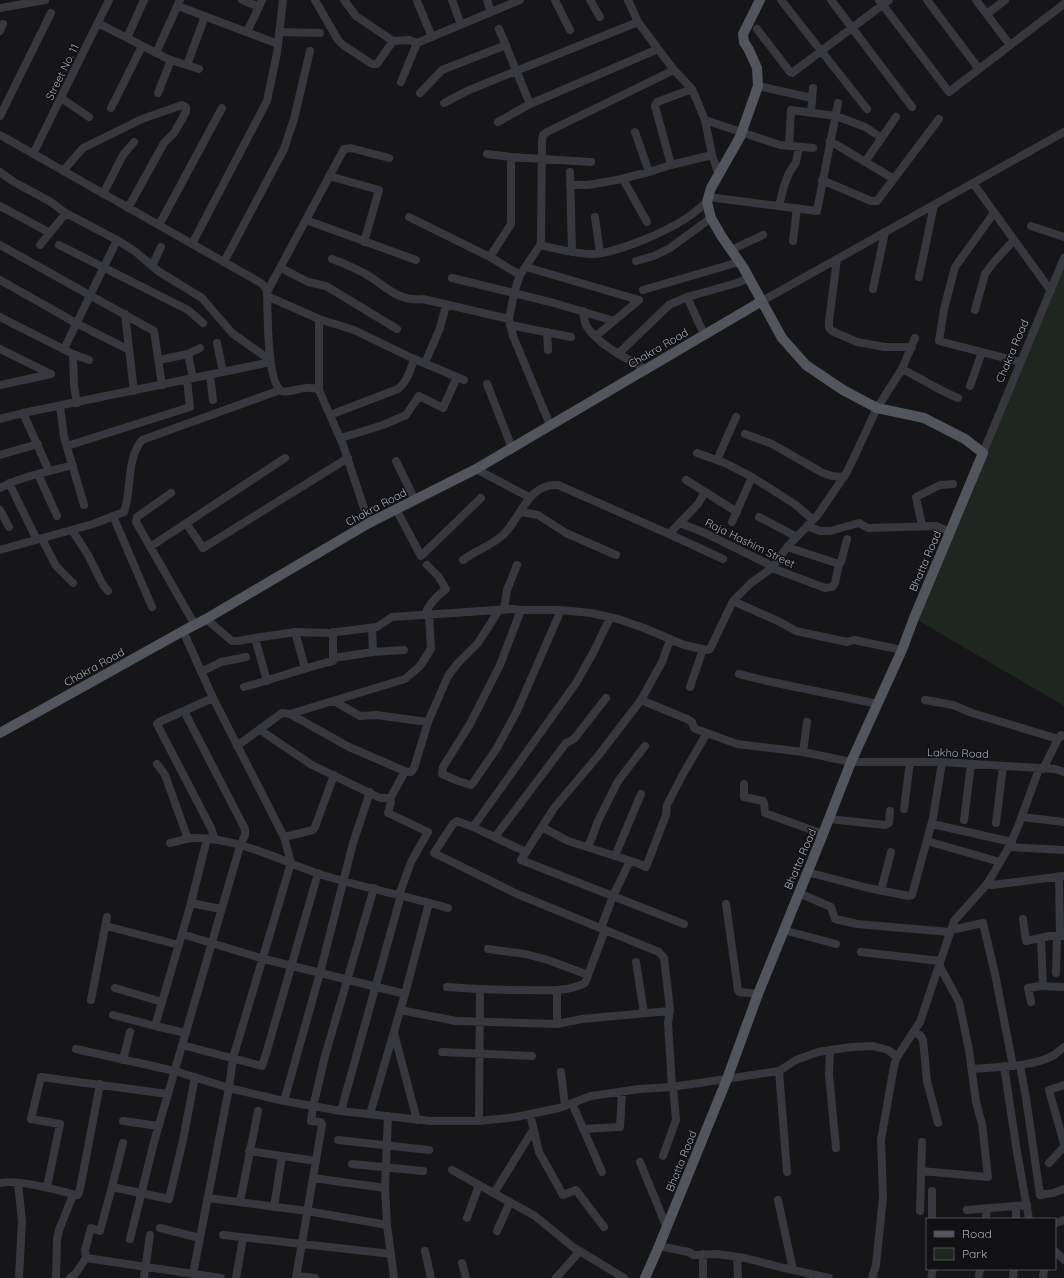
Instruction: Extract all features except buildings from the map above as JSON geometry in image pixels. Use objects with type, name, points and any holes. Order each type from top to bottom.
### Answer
[{"type":"main road","points":[[760,0],[743,34],[744,42],[757,68],[758,86],[740,137],[711,188],[708,200],[711,218],[749,278],[782,338],[806,365],[843,390],[877,408],[924,418],[965,439],[983,453]]},
{"type":"main road","name":"Chakra Road","points":[[0,733],[206,619],[369,523],[476,469],[762,300]]},
{"type":"main road","name":"Bhatta Road","points":[[645,1278],[660,1246],[728,1079],[758,994],[851,762],[902,650],[983,453]]},
{"type":"street","points":[[0,8],[45,0]]},
{"type":"street","name":"Street No. 11","points":[[33,154],[109,0]]},
{"type":"street","points":[[127,38],[144,0]]},
{"type":"street","points":[[242,0],[260,3],[247,32]]},
{"type":"street","points":[[192,244],[267,101],[278,44],[283,0]]},
{"type":"street","points":[[315,0],[338,40],[343,45],[372,64],[377,64],[393,41]]},
{"type":"street","points":[[344,0],[356,16],[393,41],[409,40],[417,43],[520,0]]},
{"type":"street","points":[[452,0],[461,25]]},
{"type":"street","points":[[487,0],[491,12]]},
{"type":"street","points":[[555,0],[570,30]]},
{"type":"street","points":[[590,0],[600,17]]},
{"type":"street","points":[[628,0],[638,22],[674,70],[692,89],[705,120],[712,155],[719,175]]},
{"type":"street","points":[[781,0],[867,109]]},
{"type":"street","points":[[830,0],[912,107]]},
{"type":"street","points":[[927,0],[979,69]]},
{"type":"street","points":[[976,0],[1010,45]]},
{"type":"street","points":[[987,14],[1005,0]]},
{"type":"street","points":[[417,1],[432,37]]},
{"type":"street","points":[[757,29],[792,73],[884,2],[949,92],[1064,4]]},
{"type":"street","points":[[156,53],[179,3],[205,16],[278,44]]},
{"type":"street","points":[[0,116],[51,13]]},
{"type":"street","points":[[187,65],[205,16]]},
{"type":"street","points":[[444,103],[469,90],[638,22]]},
{"type":"street","points":[[98,23],[171,60],[199,69]]},
{"type":"street","points":[[499,29],[518,71],[530,104]]},
{"type":"street","points":[[279,32],[320,33]]},
{"type":"street","points":[[401,82],[417,43]]},
{"type":"street","points":[[420,93],[442,70],[506,45]]},
{"type":"street","points":[[111,108],[142,46]]},
{"type":"street","points":[[498,122],[530,104],[658,49]]},
{"type":"street","points":[[224,262],[284,149],[294,119],[310,50]]},
{"type":"street","points":[[158,93],[171,60]]},
{"type":"street","points":[[550,425],[513,336],[510,322],[514,293],[520,275],[540,245],[541,240],[543,135],[674,70]]},
{"type":"street","points":[[758,86],[812,98]]},
{"type":"street","points":[[812,113],[813,88]]},
{"type":"street","points":[[671,165],[655,104],[692,89]]},
{"type":"street","points":[[61,98],[89,117]]},
{"type":"street","points":[[540,245],[572,252],[593,254],[617,249],[664,230],[686,219],[708,200],[816,211],[838,103]]},
{"type":"street","points":[[64,171],[83,148],[142,119],[182,105],[186,108],[186,112],[174,133],[164,143],[128,208]]},
{"type":"street","points":[[159,225],[222,108]]},
{"type":"street","points":[[789,146],[791,110],[836,116],[865,127],[882,138]]},
{"type":"street","points":[[865,162],[896,117]]},
{"type":"street","points":[[822,180],[874,202],[877,201],[939,119]]},
{"type":"street","points":[[705,120],[780,145],[813,148]]},
{"type":"street","points":[[635,132],[649,172]]},
{"type":"street","points":[[762,300],[1064,132]]},
{"type":"street","points":[[0,135],[261,283],[265,287],[267,294],[270,360],[277,386],[280,390]]},
{"type":"street","points":[[830,141],[894,179]]},
{"type":"street","points":[[103,194],[123,155],[134,142]]},
{"type":"street","points":[[778,206],[789,173],[796,162],[799,147]]},
{"type":"street","points":[[267,294],[342,151],[347,148],[361,150],[389,158]]},
{"type":"street","points":[[488,154],[511,157],[591,162]]},
{"type":"street","points":[[570,185],[588,185],[623,179],[712,155]]},
{"type":"street","points":[[490,257],[511,224],[511,157]]},
{"type":"street","points":[[0,172],[14,182],[51,202],[66,213],[118,240],[136,252],[158,271],[202,298],[232,333],[270,360]]},
{"type":"street","points":[[570,172],[572,252]]},
{"type":"street","points":[[329,176],[379,190],[364,242]]},
{"type":"street","points":[[623,179],[647,222]]},
{"type":"street","points":[[972,183],[1051,290]]},
{"type":"street","points":[[919,277],[934,205]]},
{"type":"street","points":[[0,206],[50,233]]},
{"type":"street","points":[[793,241],[798,208]]},
{"type":"street","points":[[40,246],[66,213]]},
{"type":"street","points":[[994,213],[955,267],[944,309],[939,340],[1020,362]]},
{"type":"street","points":[[409,217],[490,257],[520,275]]},
{"type":"street","points":[[595,217],[600,253]]},
{"type":"street","points":[[636,261],[654,256],[670,248],[711,218]]},
{"type":"street","points":[[306,220],[416,260]]},
{"type":"street","points":[[1031,226],[1064,237]]},
{"type":"street","points":[[873,289],[885,232]]},
{"type":"street","points":[[731,250],[763,235]]},
{"type":"street","points":[[64,349],[118,240]]},
{"type":"street","points":[[974,310],[985,274],[1014,240]]},
{"type":"street","points":[[0,245],[154,331],[162,385]]},
{"type":"street","points":[[59,245],[188,310],[203,323]]},
{"type":"street","points":[[152,266],[162,247]]},
{"type":"street","name":"Chakra Road","points":[[983,453],[1064,258]]},
{"type":"street","points":[[332,259],[364,273],[395,294],[416,300],[423,299],[571,337]]},
{"type":"street","points":[[837,259],[829,328],[832,331],[857,342],[885,347],[912,347]]},
{"type":"street","points":[[643,290],[739,262]]},
{"type":"street","points":[[526,267],[639,300],[596,336]]},
{"type":"street","points":[[281,268],[308,282],[326,286],[397,329]]},
{"type":"street","points":[[452,278],[554,303],[614,321]]},
{"type":"street","points":[[618,354],[669,305],[687,297],[737,283],[749,278]]},
{"type":"street","points":[[0,280],[76,323],[129,350]]},
{"type":"street","points":[[267,294],[319,319],[354,330],[414,359],[460,378],[443,408],[419,396],[406,415],[383,425],[340,438]]},
{"type":"street","points":[[687,297],[704,334]]},
{"type":"street","points":[[425,363],[440,328],[446,305]]},
{"type":"street","points":[[583,311],[586,325],[596,336],[610,349],[645,369]]},
{"type":"street","points":[[125,314],[134,391]]},
{"type":"street","points":[[0,317],[73,354],[89,360]]},
{"type":"street","points":[[319,319],[318,390],[348,458],[369,523]]},
{"type":"street","points":[[547,332],[548,350]]},
{"type":"street","points":[[206,619],[232,641],[238,642],[295,632],[333,632],[372,628],[377,627],[392,617],[512,609],[561,610],[590,613],[610,618],[644,628],[684,645],[710,649],[733,601],[751,583],[772,568],[787,547],[813,520],[844,477],[877,408],[902,369],[912,347],[914,338]]},
{"type":"street","points":[[217,343],[222,372]]},
{"type":"street","points":[[159,360],[188,354],[200,348]]},
{"type":"street","points":[[0,349],[51,374],[0,385]]},
{"type":"street","points":[[970,386],[982,352]]},
{"type":"street","points":[[73,354],[74,386],[77,403]]},
{"type":"street","points":[[67,446],[190,407],[188,354]]},
{"type":"street","points":[[330,415],[398,389],[403,385],[414,359]]},
{"type":"street","points":[[0,419],[266,363],[270,360]]},
{"type":"street","points":[[902,369],[918,376],[947,394],[958,398]]},
{"type":"street","points":[[210,375],[213,400]]},
{"type":"street","points":[[487,384],[512,448]]},
{"type":"street","points":[[0,550],[72,530],[124,512],[127,502],[131,466],[139,444],[142,440],[280,390],[284,392],[301,388],[315,388],[318,390]]},
{"type":"street","points":[[60,406],[64,437],[84,505]]},
{"type":"street","points":[[24,413],[49,471]]},
{"type":"street","points":[[717,460],[736,417]]},
{"type":"street","points":[[744,434],[772,444],[823,473],[832,476],[844,477]]},
{"type":"street","points":[[0,455],[38,444]]},
{"type":"street","points":[[697,453],[733,466],[796,505],[813,520]]},
{"type":"street","points":[[150,547],[285,458]]},
{"type":"street","points":[[186,523],[203,548],[348,458]]},
{"type":"street","points":[[396,462],[415,500]]},
{"type":"street","points":[[0,488],[9,483],[73,465]]},
{"type":"street","points":[[476,469],[529,497]]},
{"type":"street","points":[[38,474],[57,516]]},
{"type":"street","points":[[732,522],[752,477]]},
{"type":"street","points":[[686,480],[737,512]]},
{"type":"street","points":[[9,483],[39,540],[56,566],[73,583]]},
{"type":"street","points":[[463,560],[503,535],[521,512],[529,497],[550,484],[558,485],[723,559]]},
{"type":"street","points":[[922,526],[916,497],[940,486],[953,484]]},
{"type":"street","points":[[669,534],[698,504],[705,492]]},
{"type":"street","points":[[171,493],[137,517],[136,522],[194,625]]},
{"type":"street","points":[[396,509],[421,556],[481,498]]},
{"type":"street","points":[[0,510],[9,527]]},
{"type":"street","points":[[521,512],[538,515],[566,533],[616,555]]},
{"type":"street","points":[[113,516],[152,607]]},
{"type":"street","points":[[759,517],[796,537]]},
{"type":"street","name":"Raja Hashim Street","points":[[680,523],[761,560],[772,568],[825,588],[832,587],[835,582],[838,564]]},
{"type":"street","points":[[807,526],[820,531],[830,531],[859,523],[868,528],[936,526],[950,532]]},
{"type":"street","points":[[72,530],[88,555],[103,585],[108,591]]},
{"type":"street","points":[[787,547],[838,564],[841,562],[847,539]]},
{"type":"street","points":[[290,714],[405,680],[420,666],[431,649],[427,610],[446,589],[438,576],[427,565]]},
{"type":"street","points":[[237,746],[282,713],[290,714],[349,747],[405,771],[411,772],[414,768],[428,722],[448,676],[458,662],[478,643],[502,610],[517,565]]},
{"type":"street","points":[[733,601],[796,631],[847,642],[854,640],[902,650]]},
{"type":"street","points":[[520,610],[500,665],[474,717],[442,767],[442,774],[466,784],[471,785],[473,783],[497,748],[514,718],[561,610]]},
{"type":"street","points":[[473,827],[576,683],[610,618]]},
{"type":"street","points":[[372,628],[373,652]]},
{"type":"street","points":[[183,631],[213,698],[284,837],[292,863],[233,1058],[229,1088],[193,1274]]},
{"type":"street","points":[[295,632],[305,668]]},
{"type":"street","points":[[333,632],[334,658]]},
{"type":"street","points":[[255,638],[267,681]]},
{"type":"street","points":[[670,640],[662,662],[641,700],[598,756],[554,808],[521,860],[684,924]]},
{"type":"street","points":[[690,687],[703,649]]},
{"type":"street","points":[[244,687],[333,661],[334,658],[373,652],[404,650]]},
{"type":"street","points":[[201,672],[221,662],[246,656]]},
{"type":"street","points":[[739,674],[767,682],[878,704]]},
{"type":"street","points":[[155,1026],[211,839],[211,828],[157,724],[213,698]]},
{"type":"street","points":[[495,837],[566,743],[574,739],[606,698]]},
{"type":"street","name":"Lakho Road","points":[[641,700],[687,719],[692,722],[694,728],[737,744],[803,752],[851,762],[942,762],[1056,769],[1064,772]]},
{"type":"street","points":[[872,1278],[876,1265],[882,1197],[881,1140],[894,1066],[897,1057],[920,1022],[954,921],[987,884],[1011,844],[1041,769],[1061,737],[972,713],[952,706],[925,700]]},
{"type":"street","points":[[334,701],[360,716],[376,715],[428,722]]},
{"type":"street","points":[[130,1239],[168,1094],[221,909],[240,846],[245,835],[245,829],[184,711]]},
{"type":"street","points":[[803,752],[807,722]]},
{"type":"street","points":[[260,730],[312,765],[380,798],[389,798]]},
{"type":"street","points":[[542,827],[568,842],[616,856],[646,867],[666,815],[667,805],[707,733]]},
{"type":"street","points":[[587,847],[618,781],[645,746]]},
{"type":"street","points":[[904,808],[910,762]]},
{"type":"street","points":[[807,872],[881,891],[909,896],[912,895],[932,824],[942,762]]},
{"type":"street","points":[[158,764],[164,775],[188,839]]},
{"type":"street","points":[[964,820],[971,764]]},
{"type":"street","points":[[996,823],[1003,766]]},
{"type":"street","points":[[341,1111],[400,895],[411,862],[428,832],[388,813],[391,802],[389,798],[405,771]]},
{"type":"street","points":[[284,837],[313,830],[334,775]]},
{"type":"street","points":[[744,784],[744,798],[763,801],[765,812],[823,834]]},
{"type":"street","points":[[284,1101],[320,973],[353,843],[370,792]]},
{"type":"street","points":[[616,856],[641,794]]},
{"type":"street","points":[[829,818],[885,825],[889,823],[890,811]]},
{"type":"street","points":[[1022,816],[1064,822]]},
{"type":"street","points":[[526,852],[457,821],[434,852],[517,894],[659,952],[662,955],[665,965],[670,1011],[668,1037],[676,1120],[663,1156]]},
{"type":"street","points":[[932,824],[1011,844],[1064,850]]},
{"type":"street","points":[[170,843],[188,839],[211,839],[240,846],[344,881],[448,908]]},
{"type":"street","points":[[927,841],[1000,862]]},
{"type":"street","points":[[881,891],[891,852]]},
{"type":"street","points":[[447,987],[556,990],[577,987],[585,983],[613,896],[630,861]]},
{"type":"street","points":[[182,1045],[262,1066],[318,873]]},
{"type":"street","points":[[987,884],[992,886],[1062,876],[1060,962],[1056,973]]},
{"type":"street","points":[[315,1278],[297,1277],[322,1125],[321,1122],[311,1121],[313,1107],[325,1056],[346,980],[374,888]]},
{"type":"street","points":[[799,893],[831,906],[835,919],[857,924],[950,931],[984,923],[1030,1122],[1040,1195],[1053,1193],[1064,1189]]},
{"type":"street","points":[[191,903],[221,909]]},
{"type":"street","points":[[370,1114],[405,994],[429,903]]},
{"type":"street","points":[[726,904],[738,990],[742,993],[758,994]]},
{"type":"street","points":[[91,1000],[107,917]]},
{"type":"street","points":[[1023,919],[1026,941],[1060,936]]},
{"type":"street","points":[[106,926],[179,945]]},
{"type":"street","points":[[783,930],[836,944]]},
{"type":"street","points":[[182,934],[264,959],[405,994]]},
{"type":"street","points":[[1041,938],[1043,986]]},
{"type":"street","points":[[488,949],[525,954],[548,960],[588,975]]},
{"type":"street","points":[[861,952],[939,963]]},
{"type":"street","points":[[636,962],[644,1013]]},
{"type":"street","points":[[921,1171],[988,1177],[982,1124],[976,1102],[970,1050],[959,1002],[939,963]]},
{"type":"street","points":[[1030,1002],[1028,988],[1043,986],[1064,987]]},
{"type":"street","points":[[115,988],[162,1002]]},
{"type":"street","points":[[479,1121],[480,989]]},
{"type":"street","points":[[556,990],[557,1024]]},
{"type":"street","points":[[400,1010],[456,1021],[557,1024],[582,1019],[670,1011]]},
{"type":"street","points":[[113,1015],[186,1033]]},
{"type":"street","points":[[122,1060],[130,1032]]},
{"type":"street","points":[[393,1032],[417,1120]]},
{"type":"street","points":[[914,1032],[921,1036],[923,1040],[928,1081],[938,1123]]},
{"type":"street","points":[[76,1049],[175,1071],[229,1088],[313,1107],[431,1121],[479,1121],[516,1117],[569,1105],[591,1096],[672,1087],[779,1070],[796,1060],[818,1052],[851,1047],[873,1046],[888,1050],[897,1057]]},
{"type":"street","points":[[972,1069],[1016,1065],[1040,1060],[1054,1055],[1064,1046]]},
{"type":"street","points":[[830,1050],[829,1074],[836,1148]]},
{"type":"street","points":[[442,1052],[532,1056]]},
{"type":"street","points":[[1004,1066],[1029,1218]]},
{"type":"street","points":[[779,1070],[787,1172]]},
{"type":"street","points":[[561,1072],[569,1105],[583,1129],[602,1172]]},
{"type":"street","points":[[48,1188],[60,1124],[32,1119],[40,1077],[168,1094]]},
{"type":"street","points":[[112,1187],[169,1199],[183,1140],[195,1077]]},
{"type":"street","points":[[0,1184],[9,1182],[18,1183],[78,1195],[100,1084]]},
{"type":"street","points":[[1064,1085],[1050,1090],[1064,1144]]},
{"type":"street","points":[[583,1129],[620,1127],[622,1092]]},
{"type":"street","points":[[240,1202],[258,1111]]},
{"type":"street","points":[[530,1114],[539,1152],[563,1195],[576,1190],[604,1227]]},
{"type":"street","points":[[388,1116],[385,1188],[387,1225],[394,1278]]},
{"type":"street","points":[[123,1121],[159,1126]]},
{"type":"street","points":[[494,1193],[533,1130]]},
{"type":"street","points":[[338,1140],[429,1150]]},
{"type":"street","points":[[920,1211],[922,1142]]},
{"type":"street","points":[[70,1278],[76,1273],[86,1258],[85,1250],[91,1228],[100,1231],[123,1143]]},
{"type":"street","points":[[1049,1163],[1064,1147]]},
{"type":"street","points":[[250,1151],[316,1161]]},
{"type":"street","points":[[274,1207],[282,1156]]},
{"type":"street","points":[[640,1162],[667,1228]]},
{"type":"street","points":[[352,1164],[423,1171]]},
{"type":"street","points":[[452,1170],[535,1216],[580,1251],[624,1278]]},
{"type":"street","points":[[313,1178],[385,1188]]},
{"type":"street","points":[[18,1183],[22,1221],[19,1278]]},
{"type":"street","points":[[467,1218],[479,1185]]},
{"type":"street","points":[[932,1191],[932,1218]]},
{"type":"street","points":[[56,1278],[57,1240],[59,1230],[73,1195]]},
{"type":"street","points":[[208,1198],[307,1211],[387,1225]]},
{"type":"street","points":[[778,1200],[793,1270]]},
{"type":"street","points":[[497,1231],[510,1202]]},
{"type":"street","points":[[967,1210],[1027,1205]]},
{"type":"street","points":[[1016,1206],[1016,1218]]},
{"type":"street","points":[[986,1218],[987,1208]]},
{"type":"street","points":[[1056,1223],[1064,1220]]},
{"type":"street","points":[[160,1228],[200,1238]]},
{"type":"street","points":[[144,1278],[150,1235]]},
{"type":"street","points":[[224,1235],[391,1254]]},
{"type":"street","points":[[236,1278],[243,1238]]},
{"type":"street","points":[[660,1246],[693,1254],[737,1256],[829,1278]]},
{"type":"street","points":[[424,1251],[431,1278]]},
{"type":"street","points":[[556,1278],[580,1251]]},
{"type":"street","points":[[703,1254],[703,1278]]},
{"type":"street","points":[[737,1256],[738,1278]]},
{"type":"street","points":[[86,1258],[146,1267],[181,1275],[193,1274],[221,1278]]},
{"type":"street","points":[[462,1263],[466,1278]]},
{"type":"green space","points":[[1064,258],[1064,706],[914,618]]}]
